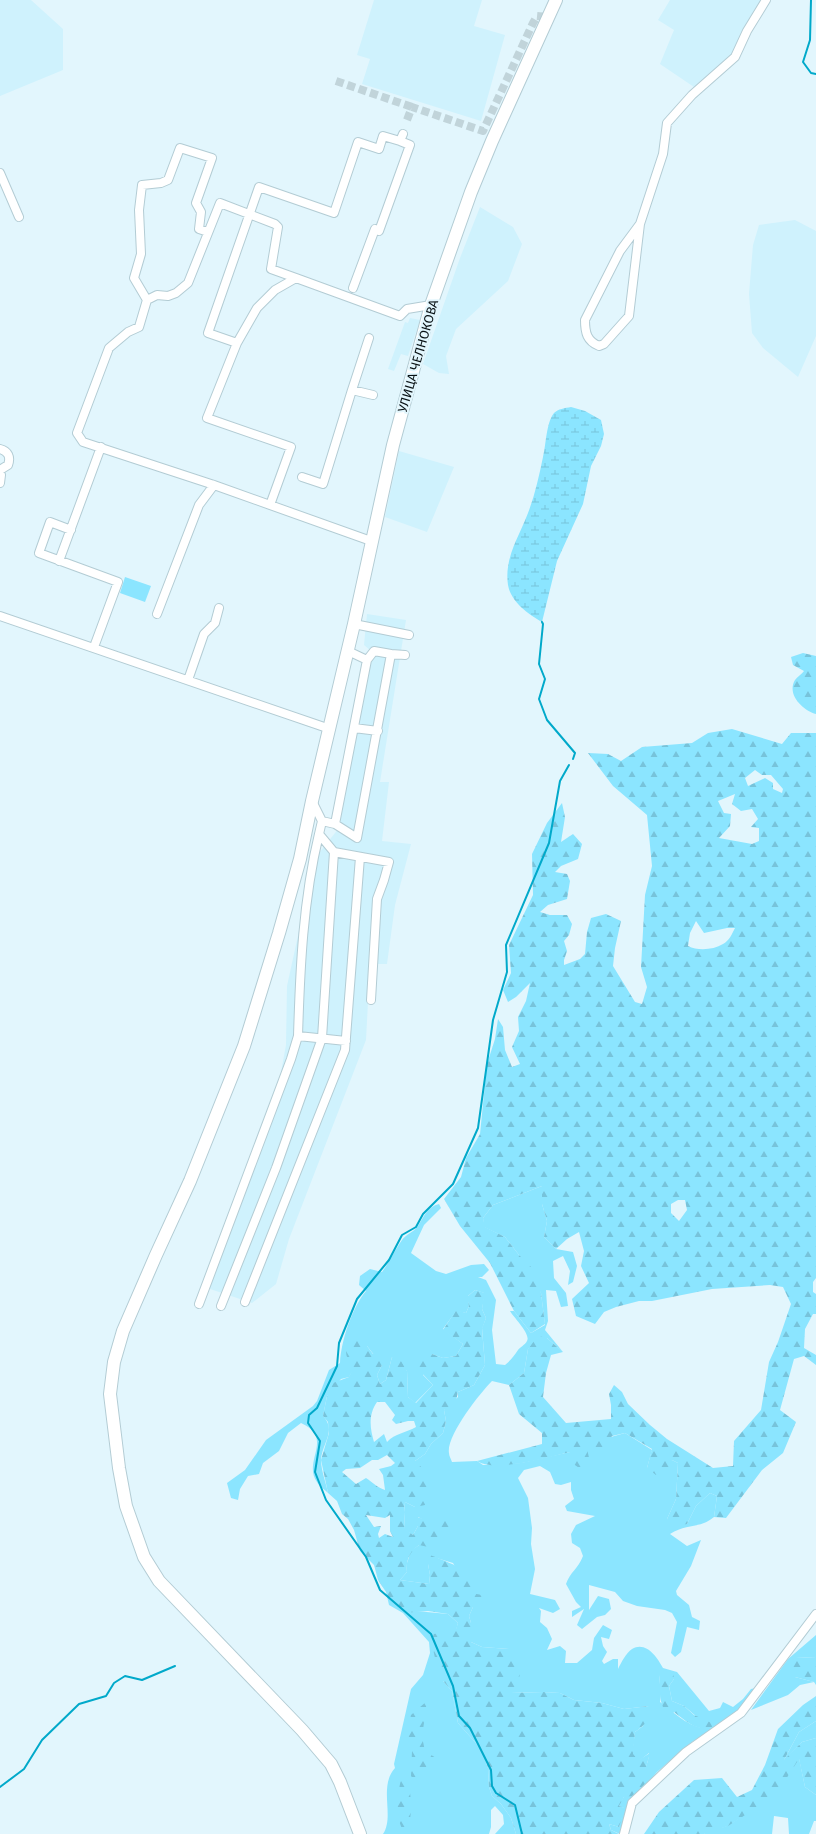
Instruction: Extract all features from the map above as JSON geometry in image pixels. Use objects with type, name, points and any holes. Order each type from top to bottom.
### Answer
[{"type":"main road","name":"УЛИЦА ЧЕЛНОКОВА","points":[[360,1834],[340,1782],[331,1764],[302,1730],[159,1581],[144,1557],[126,1506],[119,1468],[110,1394],[114,1362],[123,1331],[190,1181],[244,1046],[279,933],[300,859],[395,437],[431,305],[471,192],[492,140],[556,0]]},
{"type":"street","points":[[640,224],[620,251],[585,320],[585,332],[591,343],[599,346],[604,344],[629,316],[640,224],[663,154],[666,123],[692,95],[735,57],[747,31],[766,0]]},
{"type":"street","points":[[237,343],[208,333],[259,187],[334,213],[358,142],[379,149],[384,136],[401,138],[410,145],[379,231],[375,229],[353,288]]},
{"type":"street","points":[[147,300],[134,278],[141,254],[139,210],[142,185],[161,184],[168,180],[180,148],[212,158],[196,204],[201,212],[199,229],[208,232]]},
{"type":"street","points":[[0,173],[19,218]]},
{"type":"street","points":[[371,541],[214,485],[83,442],[77,433],[109,348],[128,332],[139,327],[147,300],[157,294],[168,296],[176,293],[188,283],[220,203],[278,226],[271,269],[400,316],[407,309],[431,305]]},
{"type":"street","points":[[270,505],[291,447],[207,418],[237,343],[257,308],[275,290],[296,278]]},
{"type":"street","points":[[302,477],[323,484],[369,338]]},
{"type":"street","points":[[352,390],[373,396]]},
{"type":"street","points":[[59,560],[101,447]]},
{"type":"street","points":[[0,449],[6,452],[9,458],[8,465],[0,472],[0,482]]},
{"type":"street","points":[[157,614],[199,505],[214,485]]},
{"type":"street","points":[[71,530],[50,522],[39,553],[118,582],[94,647]]},
{"type":"street","points":[[188,680],[204,634],[215,623],[219,608]]},
{"type":"street","points":[[0,616],[330,729]]},
{"type":"street","points":[[354,624],[409,634]]},
{"type":"street","points":[[348,651],[367,660]]},
{"type":"street","points":[[335,824],[367,660],[374,651],[405,655]]},
{"type":"street","points":[[322,821],[335,824],[357,838],[378,731],[391,654]]},
{"type":"street","points":[[354,728],[378,731]]},
{"type":"street","points":[[199,1304],[292,1059],[298,1036],[300,958],[312,862],[322,821],[312,801]]},
{"type":"street","points":[[319,834],[334,852],[389,862],[377,898],[372,1000]]},
{"type":"street","points":[[221,1306],[276,1168],[322,1038],[334,852]]},
{"type":"street","points":[[245,1302],[345,1050],[360,857]]},
{"type":"street","points":[[298,1036],[346,1041]]},
{"type":"street","points":[[624,1834],[632,1803],[686,1752],[741,1713],[816,1614]]},
{"type":"shaded area","points":[[0,0],[31,0],[63,29],[63,70],[0,96]]},
{"type":"shaded area","points":[[374,0],[482,0],[474,26],[505,35],[481,121],[362,84],[370,59],[357,55]]},
{"type":"shaded area","points":[[670,0],[764,0],[731,57],[694,87],[660,64],[674,30],[658,20]]},
{"type":"shaded area","points":[[480,207],[513,227],[522,244],[508,281],[456,329],[446,356],[449,374],[439,373],[423,364],[460,258]]},
{"type":"shaded area","points":[[795,220],[816,231],[816,336],[798,377],[763,348],[752,333],[749,294],[753,245],[759,225]]},
{"type":"shaded area","points":[[410,318],[420,320],[408,356],[401,354],[394,371],[388,369],[405,322],[408,323]]},
{"type":"shaded area","points":[[399,451],[454,467],[427,532],[385,517]]},
{"type":"shaded area","points":[[367,614],[406,620],[380,782],[389,782],[382,841],[411,844],[395,905],[387,964],[370,964],[366,1040],[289,1239],[276,1284],[252,1303],[204,1287],[275,1105],[286,1045],[287,986],[315,858],[339,828],[371,651],[364,645]]},
{"type":"green space","points":[[571,407],[585,411],[601,420],[604,434],[601,446],[591,466],[583,504],[557,561],[542,622],[516,602],[508,585],[508,566],[513,548],[535,492],[551,417],[554,413],[562,409]]},
{"type":"green space","points":[[125,577],[151,586],[145,602],[120,593]]},
{"type":"green space","points":[[803,653],[816,656],[816,714],[806,710],[798,702],[793,691],[795,680],[804,671],[793,665],[791,657]]},
{"type":"green space","points":[[732,729],[782,744],[791,733],[816,733],[816,1278],[813,1282],[813,1292],[816,1294],[816,1314],[813,1314],[805,1329],[804,1348],[816,1355],[816,1365],[804,1356],[794,1359],[780,1410],[796,1422],[783,1453],[762,1470],[726,1518],[714,1517],[717,1496],[710,1493],[696,1506],[687,1524],[671,1527],[667,1519],[676,1499],[678,1463],[672,1460],[666,1475],[656,1475],[647,1468],[652,1449],[625,1433],[612,1436],[602,1451],[586,1444],[591,1467],[585,1472],[572,1463],[570,1452],[509,1465],[485,1464],[477,1461],[542,1444],[542,1433],[519,1414],[509,1385],[524,1373],[528,1349],[538,1336],[547,1338],[563,1352],[551,1355],[546,1373],[543,1397],[566,1423],[611,1419],[609,1394],[614,1385],[622,1392],[628,1404],[667,1439],[713,1468],[733,1466],[734,1441],[761,1410],[769,1362],[778,1342],[791,1304],[783,1287],[770,1285],[712,1289],[652,1301],[639,1301],[604,1312],[595,1324],[576,1316],[572,1299],[589,1283],[581,1266],[584,1251],[579,1232],[567,1239],[556,1249],[544,1237],[547,1221],[542,1204],[542,1186],[493,1205],[483,1218],[485,1227],[505,1237],[519,1255],[535,1271],[541,1293],[545,1324],[531,1333],[514,1311],[490,1263],[460,1226],[444,1199],[461,1177],[466,1158],[480,1134],[487,1064],[495,1039],[498,1019],[503,1027],[505,1050],[512,1067],[520,1064],[512,1047],[519,1031],[518,1017],[526,1001],[530,983],[516,997],[508,1002],[503,990],[511,973],[509,945],[533,895],[532,854],[547,823],[562,803],[565,817],[561,842],[573,834],[582,844],[578,859],[561,866],[555,872],[567,874],[570,881],[567,899],[548,905],[540,912],[550,915],[567,915],[572,924],[569,935],[564,941],[567,951],[564,965],[580,959],[585,954],[587,932],[591,918],[606,914],[621,921],[613,966],[635,1002],[642,1004],[647,987],[641,967],[645,895],[652,866],[647,815],[613,786],[588,753],[608,754],[621,761],[642,747],[692,743],[708,733]],"holes":[[[755,770],[762,775],[771,775],[783,789],[782,793],[773,789],[773,783],[765,778],[748,786],[745,778]],[[735,794],[732,804],[741,811],[752,809],[758,819],[751,827],[759,828],[759,841],[752,844],[719,838],[730,826],[731,814],[724,813],[718,801]],[[696,921],[704,933],[727,928],[735,928],[727,941],[715,948],[696,949],[688,946],[690,933]],[[678,1200],[685,1200],[687,1210],[679,1221],[671,1213],[671,1204]]]},
{"type":"green space","points":[[542,1186],[542,1204],[547,1221],[544,1237],[556,1249],[573,1252],[577,1266],[573,1282],[568,1285],[570,1271],[563,1256],[553,1261],[554,1278],[566,1293],[568,1306],[561,1307],[556,1291],[546,1290],[548,1321],[545,1330],[563,1352],[547,1338],[528,1349],[524,1373],[509,1385],[492,1381],[472,1405],[453,1436],[449,1446],[449,1453],[452,1462],[477,1461],[483,1465],[521,1463],[570,1452],[586,1444],[625,1433],[652,1450],[647,1468],[672,1460],[678,1463],[676,1499],[667,1519],[687,1524],[696,1506],[710,1493],[717,1496],[714,1517],[704,1523],[682,1528],[670,1534],[687,1546],[701,1540],[691,1566],[676,1591],[677,1595],[689,1605],[692,1617],[700,1621],[699,1630],[687,1627],[681,1652],[675,1657],[671,1653],[677,1622],[672,1613],[665,1610],[637,1606],[623,1601],[615,1592],[589,1585],[589,1610],[598,1596],[609,1599],[611,1609],[605,1615],[597,1617],[582,1629],[577,1625],[584,1609],[572,1617],[572,1611],[581,1607],[576,1602],[566,1584],[583,1556],[580,1548],[572,1543],[571,1534],[576,1525],[595,1516],[567,1511],[565,1506],[574,1499],[571,1490],[571,1482],[561,1485],[555,1484],[550,1472],[540,1466],[524,1470],[518,1478],[528,1498],[532,1528],[531,1544],[535,1569],[530,1594],[555,1600],[560,1609],[553,1613],[539,1608],[541,1611],[540,1622],[547,1628],[552,1639],[547,1650],[560,1646],[566,1651],[565,1663],[577,1663],[592,1650],[594,1638],[603,1625],[612,1630],[609,1639],[601,1637],[603,1646],[607,1652],[602,1661],[604,1664],[613,1659],[618,1659],[618,1669],[622,1661],[632,1649],[642,1647],[650,1651],[658,1659],[663,1668],[677,1672],[709,1711],[720,1708],[723,1702],[733,1707],[743,1699],[751,1689],[756,1688],[737,1713],[692,1742],[657,1772],[629,1805],[620,1834],[611,1830],[609,1824],[619,1827],[624,1808],[619,1806],[621,1801],[639,1779],[646,1767],[649,1753],[639,1761],[632,1754],[635,1732],[643,1726],[649,1706],[624,1709],[602,1703],[574,1700],[560,1693],[511,1693],[509,1649],[482,1647],[471,1642],[471,1623],[469,1616],[473,1607],[470,1593],[453,1563],[433,1557],[428,1564],[430,1575],[429,1584],[400,1580],[407,1572],[407,1563],[411,1551],[419,1545],[436,1519],[426,1521],[418,1517],[418,1526],[413,1535],[405,1530],[405,1502],[415,1507],[415,1461],[425,1454],[431,1444],[443,1433],[446,1421],[444,1410],[458,1397],[458,1392],[474,1385],[485,1365],[482,1328],[486,1318],[482,1309],[484,1293],[475,1290],[468,1296],[469,1306],[466,1313],[456,1311],[443,1329],[463,1344],[456,1356],[443,1358],[432,1354],[423,1375],[433,1385],[415,1403],[408,1397],[407,1371],[392,1357],[386,1380],[380,1384],[377,1375],[382,1365],[367,1346],[349,1377],[341,1379],[327,1396],[323,1416],[329,1427],[329,1432],[322,1454],[321,1464],[328,1493],[318,1483],[313,1474],[317,1443],[316,1436],[311,1429],[301,1423],[288,1433],[279,1451],[263,1463],[259,1474],[248,1476],[240,1489],[238,1500],[231,1498],[227,1483],[245,1470],[266,1440],[313,1406],[317,1401],[329,1370],[340,1363],[348,1325],[356,1306],[366,1291],[359,1285],[360,1276],[370,1269],[382,1272],[402,1240],[416,1228],[426,1213],[435,1205],[439,1204],[441,1208],[424,1225],[411,1253],[436,1271],[446,1274],[471,1265],[484,1264],[489,1270],[482,1277],[478,1277],[486,1280],[496,1300],[492,1330],[496,1364],[505,1365],[525,1344],[528,1338],[527,1334],[510,1311],[514,1311],[531,1333],[545,1325],[541,1293],[519,1255],[505,1237],[484,1227],[483,1218],[493,1205]],"holes":[[[659,1675],[674,1679],[669,1686],[672,1701],[684,1706],[710,1728],[703,1728],[690,1724],[677,1716],[660,1702],[661,1694]]]},
{"type":"green space","points":[[475,1290],[485,1293],[482,1309],[486,1318],[482,1329],[485,1365],[474,1385],[458,1392],[455,1405],[444,1410],[446,1421],[443,1433],[431,1444],[425,1454],[415,1461],[424,1471],[426,1476],[427,1486],[425,1505],[415,1507],[405,1502],[404,1512],[405,1529],[413,1535],[418,1526],[417,1517],[427,1519],[447,1519],[451,1521],[450,1531],[444,1540],[433,1548],[419,1545],[409,1557],[407,1572],[400,1580],[429,1584],[430,1575],[428,1564],[418,1557],[422,1551],[456,1566],[474,1580],[471,1593],[482,1595],[483,1600],[473,1607],[469,1616],[471,1623],[471,1642],[482,1647],[509,1649],[518,1658],[520,1675],[512,1693],[560,1693],[574,1700],[602,1703],[624,1709],[649,1706],[648,1719],[642,1727],[635,1732],[633,1754],[639,1760],[650,1753],[645,1771],[651,1778],[632,1796],[624,1797],[619,1806],[625,1808],[619,1827],[609,1824],[611,1830],[619,1834],[516,1834],[511,1818],[501,1804],[492,1796],[489,1787],[488,1768],[482,1750],[458,1723],[452,1691],[443,1681],[436,1662],[431,1641],[434,1634],[456,1629],[458,1623],[448,1614],[428,1611],[403,1613],[389,1605],[386,1592],[378,1580],[374,1565],[360,1551],[354,1530],[348,1519],[342,1514],[337,1501],[328,1493],[321,1460],[329,1433],[328,1422],[323,1416],[327,1396],[333,1383],[349,1377],[353,1368],[346,1354],[350,1339],[358,1337],[364,1340],[373,1354],[383,1353],[382,1365],[377,1375],[380,1384],[386,1380],[392,1357],[400,1359],[407,1371],[408,1397],[416,1403],[433,1385],[418,1369],[422,1359],[432,1354],[443,1358],[456,1356],[463,1344],[443,1330],[456,1310],[466,1313],[469,1306],[467,1297]],"holes":[[[377,1402],[385,1402],[395,1415],[392,1420],[396,1424],[414,1421],[416,1427],[397,1435],[387,1442],[384,1434],[374,1442],[371,1417]],[[387,1455],[395,1463],[391,1466],[379,1469],[383,1475],[385,1490],[366,1478],[356,1484],[342,1472],[346,1469],[360,1468],[372,1460],[378,1460]],[[366,1515],[385,1518],[390,1515],[390,1531],[393,1537],[385,1534],[379,1538],[378,1534],[381,1526],[374,1527]]]},
{"type":"green space","points":[[416,1611],[448,1614],[458,1623],[443,1681],[452,1691],[458,1723],[482,1750],[488,1768],[489,1787],[492,1796],[501,1804],[511,1818],[516,1834],[495,1834],[504,1824],[503,1815],[495,1806],[491,1810],[491,1827],[489,1834],[383,1834],[388,1819],[388,1784],[390,1776],[395,1768],[394,1764],[411,1689],[423,1675],[430,1653],[429,1642],[403,1613]]},
{"type":"green space","points":[[816,1635],[816,1658],[796,1657],[795,1677],[814,1682],[800,1685],[788,1695],[751,1710],[788,1659]]},
{"type":"green space","points":[[796,1657],[816,1658],[816,1685],[814,1682],[795,1677],[787,1669]]},
{"type":"green space","points":[[666,1671],[673,1673],[674,1679],[669,1686],[672,1701],[684,1706],[694,1715],[714,1724],[710,1729],[695,1726],[674,1712],[671,1717],[667,1713],[660,1698],[659,1675]]},
{"type":"green space","points":[[816,1696],[816,1721],[799,1732],[784,1760],[802,1742],[816,1738],[816,1795],[805,1787],[799,1759],[775,1796],[728,1826],[704,1834],[644,1834],[659,1812],[694,1780],[722,1778],[737,1797],[752,1790],[765,1765],[778,1729],[803,1705]]},
{"type":"green space","points":[[427,1701],[422,1737],[425,1751],[436,1758],[429,1763],[416,1782],[411,1776],[412,1751],[409,1742],[408,1729],[411,1715]]},
{"type":"green space","points":[[816,1721],[816,1738],[802,1742],[783,1762],[799,1732]]},
{"type":"green space","points":[[799,1758],[805,1787],[816,1795],[816,1821],[814,1821],[809,1834],[789,1834],[788,1818],[774,1816],[772,1834],[704,1834],[729,1825],[749,1811],[776,1786]]},
{"type":"green space","points":[[401,1779],[408,1782],[411,1802],[411,1815],[405,1834],[399,1821],[397,1807]]},
{"type":"waterway","points":[[811,0],[810,40],[803,62],[811,73],[816,74]]},
{"type":"waterway","points":[[542,622],[539,664],[545,679],[539,699],[547,720],[575,753],[573,759]]},
{"type":"waterway","points":[[522,1834],[515,1805],[496,1793],[492,1786],[491,1770],[470,1728],[459,1716],[453,1686],[431,1634],[380,1590],[366,1557],[326,1500],[315,1472],[320,1441],[308,1423],[309,1415],[317,1408],[337,1366],[339,1343],[357,1299],[389,1260],[402,1235],[416,1227],[423,1214],[453,1184],[478,1128],[493,1020],[507,972],[506,945],[549,843],[560,781],[569,765]]},
{"type":"waterway","points":[[0,1787],[24,1769],[42,1740],[79,1704],[106,1696],[114,1683],[125,1676],[142,1680],[175,1666]]},
{"type":"tunnel","points":[[407,120],[412,107],[483,131],[533,23],[537,16],[548,17]]},
{"type":"tunnel","points":[[336,81],[412,107]]}]
